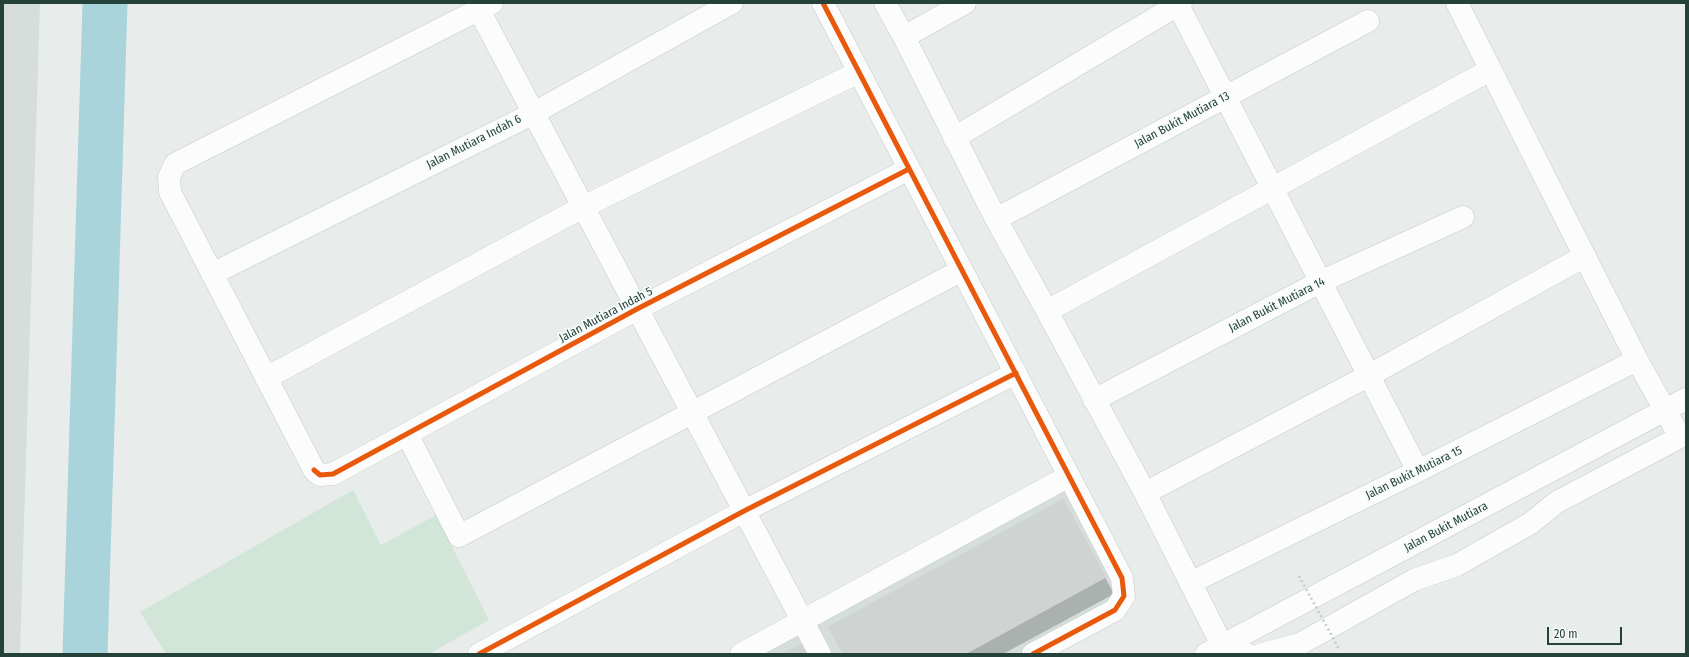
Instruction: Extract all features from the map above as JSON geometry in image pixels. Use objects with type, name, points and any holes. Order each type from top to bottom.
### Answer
[{"type":"street","name":"Jalan Mutiara Indah 6","points":[[212,274],[534,113],[732,3]]},
{"type":"street","points":[[823,3],[1122,578],[1124,596],[1115,610],[1033,654]]},
{"type":"street","points":[[885,3],[904,37],[996,219],[1145,493],[1190,583],[1216,651],[1246,654]]},
{"type":"street","points":[[904,37],[965,3]]},
{"type":"street","points":[[1282,654],[1414,580],[1457,565],[1531,524],[1557,502],[1683,436],[1665,410],[1637,360],[1457,3]]},
{"type":"street","points":[[954,138],[1179,4],[1368,376],[1418,471]]},
{"type":"street","points":[[820,654],[583,208],[534,113],[486,6],[175,164],[169,177],[170,192],[266,378],[583,208],[859,72]]},
{"type":"street","name":"Jalan Bukit Mutiara 13","points":[[996,219],[1368,21]]},
{"type":"street","points":[[1047,311],[1490,70]]},
{"type":"street","name":"Jalan Mutiara Indah 5","points":[[266,378],[314,470],[320,475],[333,474],[637,309],[909,169]]},
{"type":"street","name":"Jalan Bukit Mutiara 14","points":[[1094,400],[1320,282],[1464,217]]},
{"type":"street","points":[[1145,493],[1368,376],[1585,256]]},
{"type":"street","points":[[406,434],[459,536],[962,270]]},
{"type":"street","name":"Jalan Bukit Mutiara 15","points":[[1190,583],[1418,471],[1637,360]]},
{"type":"street","points":[[479,654],[744,511],[1016,373]]},
{"type":"street","name":"Jalan Bukit Mutiara","points":[[1216,651],[1686,399]]},
{"type":"street","points":[[741,654],[1069,476]]},
{"type":"street","points":[[1262,654],[1301,644]]},
{"type":"path","points":[[1299,576],[1339,649]]},
{"type":"shaded area","points":[[3,3],[40,3],[20,654],[3,654]]},
{"type":"shaded area","points":[[1063,484],[1128,606],[1053,654],[749,654]]},
{"type":"green space","points":[[353,490],[381,545],[436,515],[489,620],[429,654],[166,654],[140,612]]},
{"type":"building","points":[[1063,499],[1106,577],[965,654],[843,654],[828,627]]},
{"type":"building","points":[[802,644],[807,654],[782,654]]},
{"type":"waterway","points":[[85,654],[105,3]]},
{"type":"cycle path","points":[[823,3],[1122,578],[1124,596],[1115,610],[1033,654]]},
{"type":"cycle path","points":[[314,470],[320,475],[333,474],[637,309],[909,169]]},
{"type":"cycle path","points":[[479,654],[744,511],[1016,373]]}]
